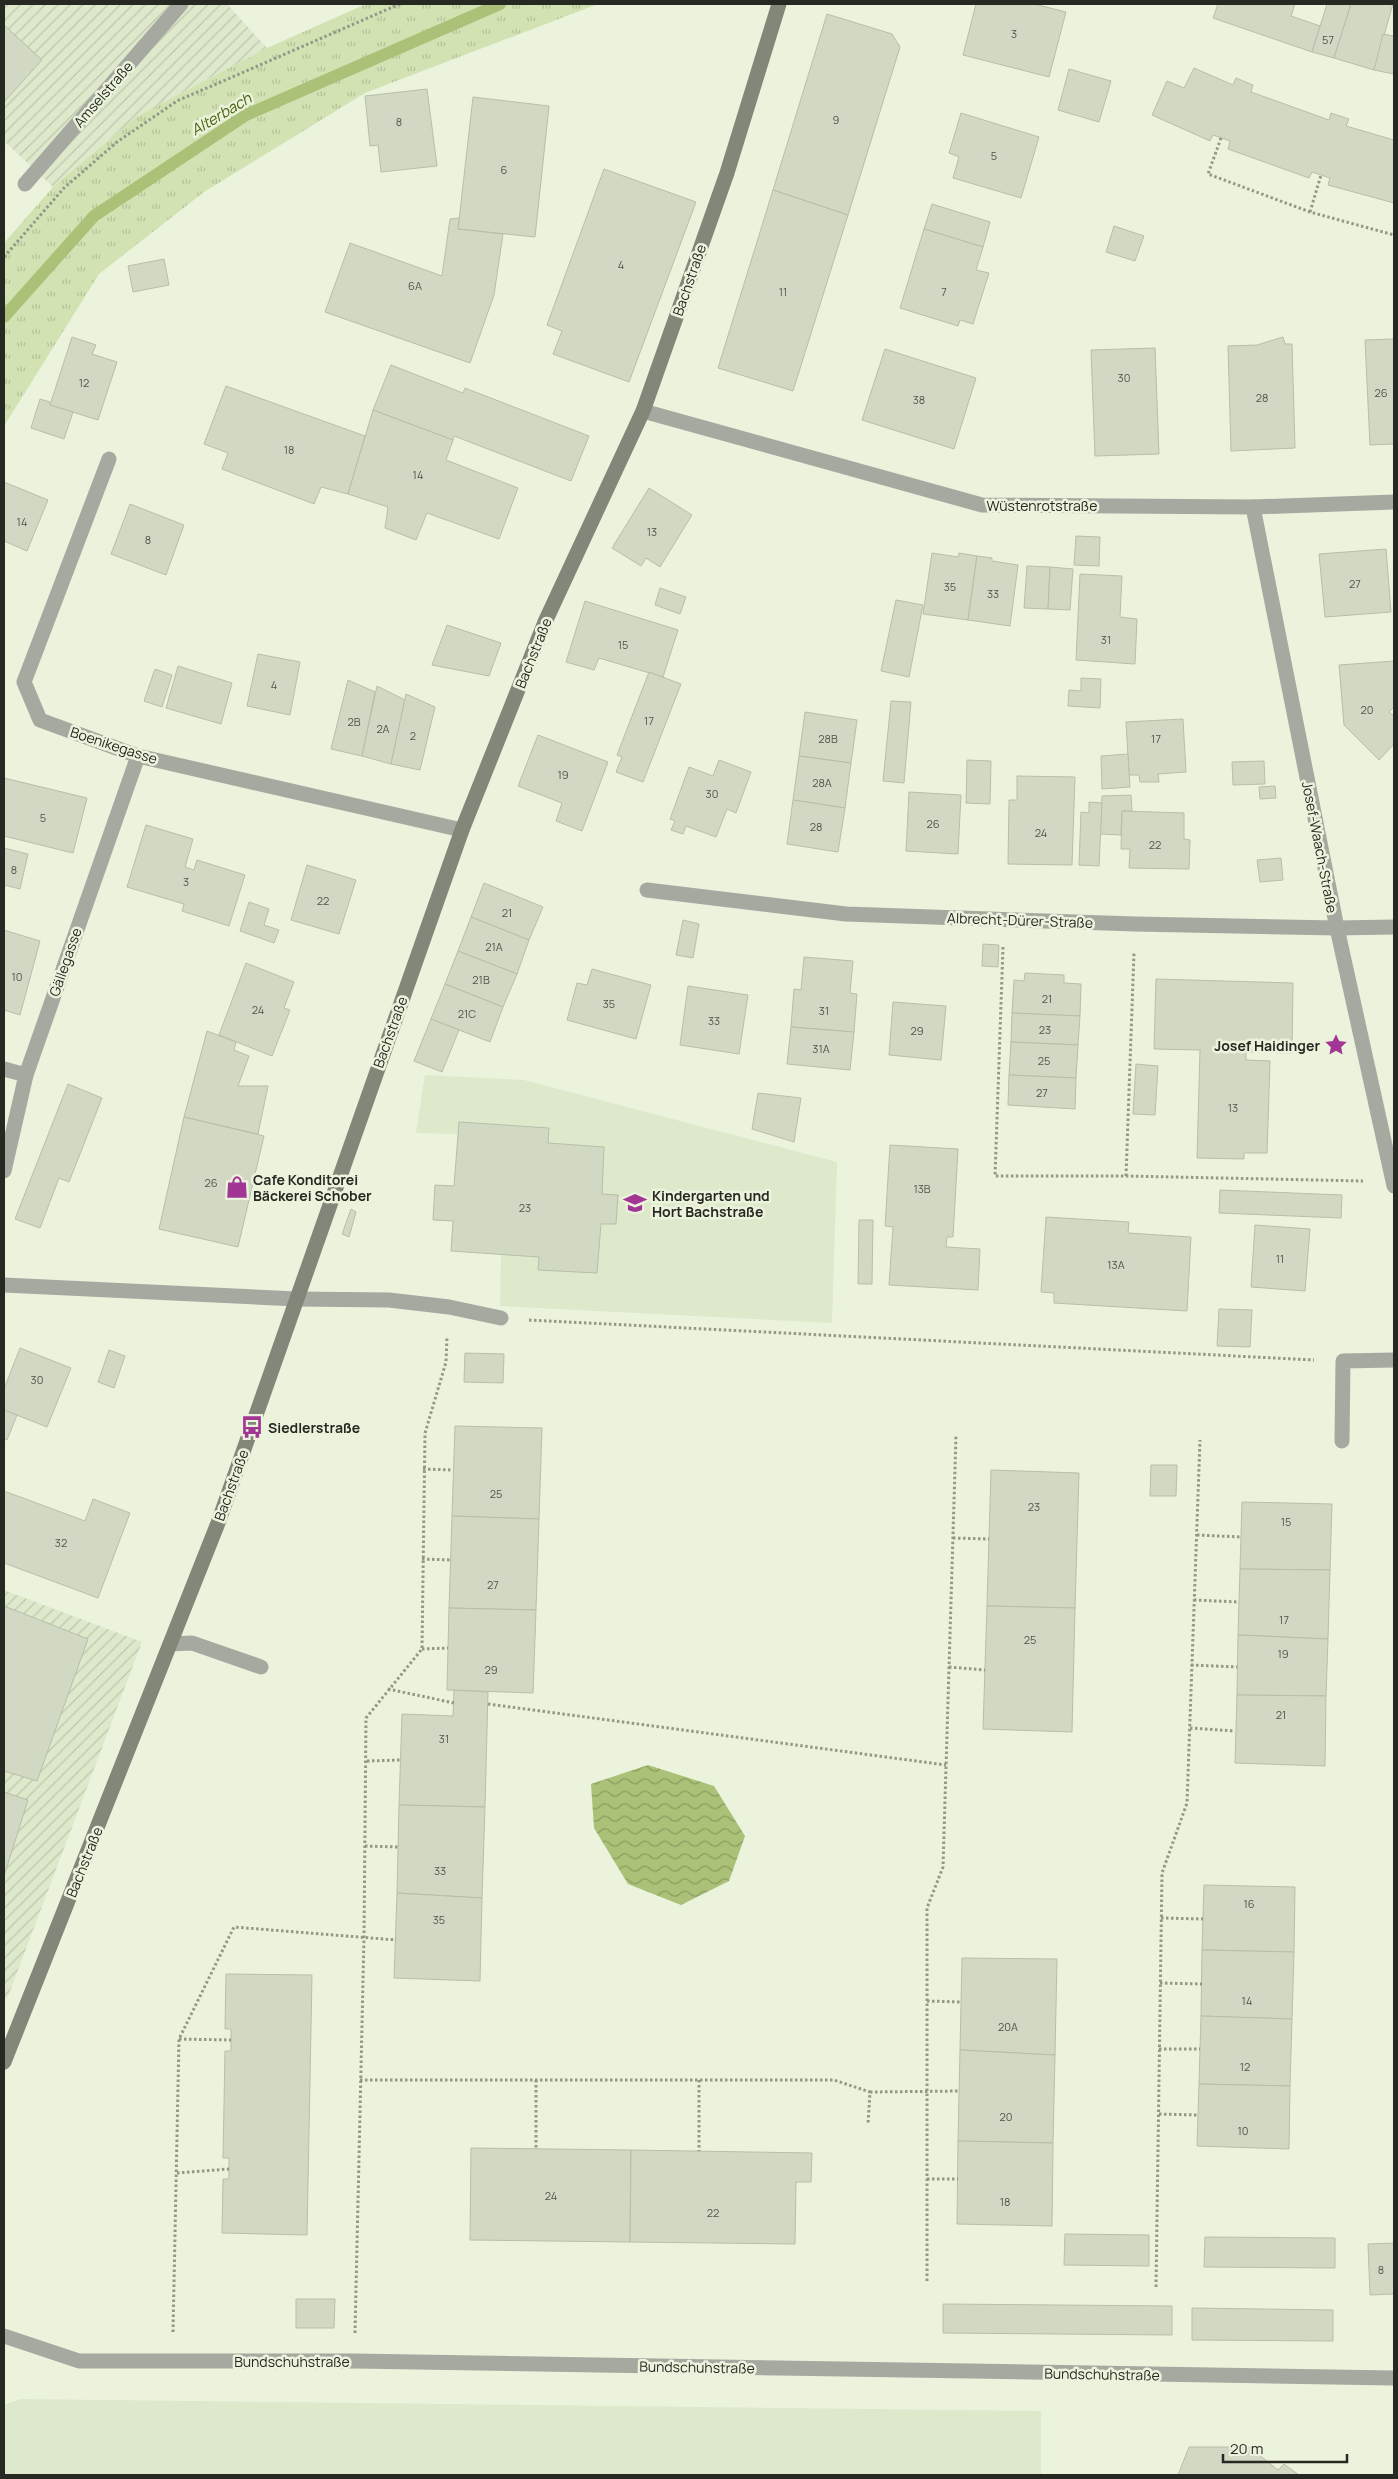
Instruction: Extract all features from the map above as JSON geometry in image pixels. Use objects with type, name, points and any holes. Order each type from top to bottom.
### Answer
[{"type":"street","name":"Amselstraße","points":[[24,184],[181,4]]},
{"type":"street","name":"Bachstraße","points":[[4,2062],[218,1523],[462,830],[545,622],[643,411],[727,173],[779,4]]},
{"type":"street","name":"Wüstenrotstraße","points":[[643,411],[982,505],[1253,507],[1394,502]]},
{"type":"street","name":"Boenikegasse","points":[[109,459],[24,682],[40,720],[138,756],[462,830]]},
{"type":"street","name":"Josef-Waach-Straße","points":[[1253,507],[1337,928],[1394,1184]]},
{"type":"street","name":"Gällegasse","points":[[4,1171],[26,1075],[138,756]]},
{"type":"street","name":"Albrecht-Dürer-Straße","points":[[647,890],[846,914],[1136,924],[1337,928],[1394,927]]},
{"type":"street","points":[[4,1069],[26,1075]]},
{"type":"street","points":[[4,1285],[297,1299],[389,1300],[450,1307],[501,1318]]},
{"type":"street","points":[[1342,1441],[1344,1361],[1394,1360]]},
{"type":"street","points":[[170,1644],[192,1643],[261,1667]]},
{"type":"street","name":"Bundschuhstraße","points":[[4,2336],[79,2361],[354,2361],[1394,2378]]},
{"type":"path","points":[[4,257],[64,188],[117,142],[177,102],[400,4]]},
{"type":"path","points":[[1221,138],[1208,174],[1310,212],[1394,235]]},
{"type":"path","points":[[1310,212],[1322,175]]},
{"type":"path","points":[[1004,919],[995,1176],[1126,1176],[1394,1184]]},
{"type":"path","points":[[1126,1176],[1136,924]]},
{"type":"path","points":[[354,2361],[364,1937],[366,1718],[422,1649],[424,1433],[446,1362],[450,1307]]},
{"type":"path","points":[[501,1318],[1344,1361]]},
{"type":"path","points":[[927,2281],[927,1908],[943,1867],[956,1434]]},
{"type":"path","points":[[1156,2287],[1162,1873],[1187,1803],[1200,1440]]},
{"type":"path","points":[[423,1469],[453,1470]]},
{"type":"path","points":[[1197,1535],[1241,1537]]},
{"type":"path","points":[[953,1538],[989,1539]]},
{"type":"path","points":[[422,1559],[451,1560]]},
{"type":"path","points":[[1194,1600],[1239,1602]]},
{"type":"path","points":[[422,1649],[448,1648]]},
{"type":"path","points":[[1191,1665],[1237,1667]]},
{"type":"path","points":[[949,1667],[985,1670]]},
{"type":"path","points":[[388,1689],[454,1703]]},
{"type":"path","points":[[488,1704],[946,1765]]},
{"type":"path","points":[[1190,1728],[1235,1731]]},
{"type":"path","points":[[367,1760],[401,1760]]},
{"type":"path","points":[[365,1846],[398,1847]]},
{"type":"path","points":[[1162,1918],[1203,1919]]},
{"type":"path","points":[[172,2360],[180,2039],[234,1927],[396,1940]]},
{"type":"path","points":[[1160,1982],[1202,1984]]},
{"type":"path","points":[[927,2002],[961,2002]]},
{"type":"path","points":[[180,2039],[230,2040]]},
{"type":"path","points":[[1160,2049],[1200,2048]]},
{"type":"path","points":[[360,2080],[834,2080],[870,2092],[959,2091]]},
{"type":"path","points":[[536,2080],[536,2149]]},
{"type":"path","points":[[699,2080],[699,2151]]},
{"type":"path","points":[[868,2124],[870,2092]]},
{"type":"path","points":[[1158,2114],[1198,2114]]},
{"type":"path","points":[[177,2173],[229,2169]]},
{"type":"path","points":[[927,2179],[958,2179]]},
{"type":"shaded area","points":[[4,4],[227,4],[267,48],[136,117],[53,187],[4,141]]},
{"type":"shaded area","name":"Kindergarten und Hort Bachstraße","points":[[425,1075],[524,1080],[837,1162],[832,1323],[500,1306],[501,1254],[451,1251],[453,1221],[433,1220],[435,1185],[454,1186],[458,1134],[416,1133]]},
{"type":"shaded area","points":[[4,1590],[142,1642],[7,1999],[4,1997]]},
{"type":"shaded area","points":[[20,2399],[1041,2411],[1041,2475],[4,2475],[4,2405]]},
{"type":"green space","points":[[366,4],[598,4],[365,93],[204,192],[99,274],[4,426],[4,243],[53,187],[136,117],[267,48]]},
{"type":"water","points":[[648,1765],[714,1786],[745,1836],[729,1881],[681,1905],[628,1884],[594,1828],[591,1784]]},
{"type":"building","points":[[976,4],[1034,4],[1066,12],[1049,77],[963,55]]},
{"type":"building","points":[[1218,4],[1295,4],[1291,16],[1320,26],[1312,52],[1213,18]]},
{"type":"building","points":[[1327,4],[1351,4],[1334,58],[1312,52]]},
{"type":"building","points":[[1351,4],[1393,4],[1374,70],[1334,58]]},
{"type":"building","points":[[827,14],[892,34],[900,47],[848,215],[773,190]]},
{"type":"building","points":[[4,25],[42,60],[4,102]]},
{"type":"building","points":[[1383,34],[1394,36],[1394,74],[1374,70]]},
{"type":"building","points":[[1194,68],[1233,85],[1236,78],[1253,85],[1251,92],[1329,120],[1331,113],[1349,119],[1346,126],[1394,140],[1394,203],[1328,185],[1330,178],[1312,172],[1309,178],[1228,149],[1230,141],[1213,135],[1210,141],[1152,115],[1167,81],[1184,88]]},
{"type":"building","points":[[1069,69],[1111,81],[1099,122],[1058,110]]},
{"type":"building","points":[[427,89],[437,166],[381,172],[378,145],[370,146],[365,96]]},
{"type":"building","points":[[473,97],[549,106],[535,237],[458,229]]},
{"type":"building","points":[[961,113],[1039,137],[1021,198],[953,178],[959,157],[949,153]]},
{"type":"building","points":[[604,169],[696,202],[629,382],[553,354],[562,331],[547,325]]},
{"type":"building","points":[[773,190],[848,215],[793,391],[718,368]]},
{"type":"building","points":[[932,204],[990,222],[983,247],[924,229]]},
{"type":"building","points":[[459,218],[458,229],[503,234],[494,295],[470,363],[325,312],[350,243],[442,276],[450,219]]},
{"type":"building","points":[[1114,226],[1144,236],[1135,261],[1106,252]]},
{"type":"building","points":[[924,229],[983,247],[976,270],[989,273],[973,324],[960,320],[958,326],[900,308]]},
{"type":"building","points":[[164,259],[169,285],[133,292],[128,266]]},
{"type":"building","points":[[72,337],[96,345],[92,354],[117,362],[98,420],[50,405]]},
{"type":"building","points":[[1283,337],[1285,344],[1292,344],[1295,448],[1231,451],[1228,346],[1257,345]]},
{"type":"building","points":[[1394,339],[1394,444],[1370,445],[1365,340]]},
{"type":"building","points":[[1155,348],[1159,454],[1095,456],[1091,350]]},
{"type":"building","points":[[885,349],[976,378],[954,449],[862,420]]},
{"type":"building","points":[[391,365],[463,393],[465,388],[589,436],[571,481],[454,436],[453,440],[373,410]]},
{"type":"building","points":[[226,386],[365,436],[348,494],[321,487],[314,504],[222,469],[228,453],[204,444]]},
{"type":"building","points":[[40,399],[50,402],[50,405],[73,412],[64,439],[31,428]]},
{"type":"building","points":[[373,410],[453,440],[446,460],[518,488],[499,539],[427,513],[416,540],[385,528],[388,507],[348,494]]},
{"type":"building","points":[[4,482],[48,500],[27,551],[4,541]]},
{"type":"building","points":[[649,488],[692,515],[660,567],[646,558],[641,566],[612,548]]},
{"type":"building","points":[[130,504],[184,525],[166,575],[111,554]]},
{"type":"building","points":[[1076,536],[1100,537],[1099,566],[1074,565]]},
{"type":"building","points":[[1386,549],[1391,612],[1325,617],[1319,554]]},
{"type":"building","points":[[932,553],[958,557],[959,553],[977,556],[968,620],[923,614]]},
{"type":"building","points":[[977,556],[992,558],[992,561],[1018,565],[1010,626],[968,620]]},
{"type":"building","points":[[1027,566],[1050,567],[1048,609],[1024,608]]},
{"type":"building","points":[[1050,567],[1073,569],[1070,610],[1048,609]]},
{"type":"building","points":[[1080,574],[1122,576],[1120,617],[1137,619],[1135,664],[1076,660]]},
{"type":"building","points":[[660,588],[686,597],[680,614],[655,605]]},
{"type":"building","points":[[896,600],[923,605],[909,677],[881,671]]},
{"type":"building","points":[[585,601],[678,630],[663,677],[599,658],[594,670],[566,662]]},
{"type":"building","points":[[447,625],[501,643],[489,676],[432,665]]},
{"type":"building","points":[[258,654],[300,662],[290,715],[247,706]]},
{"type":"building","points":[[1394,661],[1394,707],[1389,712],[1394,716],[1394,744],[1379,760],[1344,725],[1339,665]]},
{"type":"building","points":[[178,666],[232,683],[221,724],[166,708]]},
{"type":"building","points":[[155,669],[172,675],[162,707],[144,701]]},
{"type":"building","points":[[649,672],[681,684],[643,782],[616,772],[622,757],[617,755]]},
{"type":"building","points":[[1081,678],[1101,679],[1100,708],[1068,706],[1069,690],[1081,691]]},
{"type":"building","points":[[348,680],[375,692],[362,756],[331,749]]},
{"type":"building","points":[[377,686],[405,700],[391,764],[362,756]]},
{"type":"building","points":[[406,694],[435,707],[420,770],[391,764]]},
{"type":"building","points":[[891,701],[911,702],[904,783],[883,781]]},
{"type":"building","points":[[805,712],[857,720],[851,763],[799,756]]},
{"type":"building","points":[[1183,719],[1186,772],[1158,774],[1159,782],[1140,782],[1139,775],[1129,775],[1126,722]]},
{"type":"building","points":[[538,735],[608,762],[582,831],[556,821],[562,803],[518,786]]},
{"type":"building","points":[[1128,754],[1130,787],[1102,789],[1101,756]]},
{"type":"building","points":[[799,756],[851,763],[845,808],[793,800]]},
{"type":"building","points":[[719,760],[751,772],[736,813],[727,809],[716,837],[686,826],[683,834],[671,830],[675,821],[670,819],[689,767],[713,776]]},
{"type":"building","points":[[967,760],[991,761],[990,804],[966,803]]},
{"type":"building","points":[[1264,761],[1265,784],[1233,785],[1232,762]]},
{"type":"building","points":[[1017,776],[1075,777],[1072,865],[1008,864],[1009,800],[1017,800]]},
{"type":"building","points":[[4,778],[87,798],[73,853],[4,836]]},
{"type":"building","points":[[1275,786],[1276,798],[1260,799],[1259,787]]},
{"type":"building","points":[[909,792],[961,795],[958,854],[906,851]]},
{"type":"building","points":[[1131,795],[1132,811],[1122,811],[1121,835],[1100,834],[1102,796]]},
{"type":"building","points":[[793,800],[845,808],[838,852],[787,844]]},
{"type":"building","points":[[1089,802],[1102,803],[1099,866],[1079,865],[1081,812],[1089,813]]},
{"type":"building","points":[[1122,811],[1184,813],[1184,839],[1190,840],[1189,869],[1129,868],[1130,849],[1121,849]]},
{"type":"building","points":[[146,825],[193,839],[185,867],[194,870],[197,860],[245,875],[229,926],[182,911],[184,904],[127,887]]},
{"type":"building","points":[[4,848],[28,854],[20,889],[4,885]]},
{"type":"building","points":[[1281,858],[1283,880],[1260,882],[1257,860]]},
{"type":"building","points":[[307,865],[356,880],[339,934],[291,920]]},
{"type":"building","points":[[484,883],[543,907],[529,940],[471,917]]},
{"type":"building","points":[[249,902],[269,909],[264,925],[279,930],[274,943],[240,931]]},
{"type":"building","points":[[471,917],[529,940],[517,974],[458,951]]},
{"type":"building","points":[[683,920],[699,924],[693,958],[676,955]]},
{"type":"building","points":[[4,930],[40,941],[20,1015],[4,1010]]},
{"type":"building","points":[[983,944],[999,945],[998,967],[982,966]]},
{"type":"building","points":[[458,951],[517,974],[503,1007],[445,984]]},
{"type":"building","points":[[804,957],[853,961],[850,993],[857,994],[854,1032],[791,1027],[794,989],[801,990]]},
{"type":"building","points":[[246,963],[294,982],[284,1008],[290,1010],[272,1056],[219,1035]]},
{"type":"building","points":[[592,969],[651,985],[636,1039],[567,1020],[577,983],[587,985]]},
{"type":"building","points":[[1025,973],[1064,975],[1064,983],[1081,984],[1080,1016],[1012,1013],[1014,980],[1024,981]]},
{"type":"building","points":[[1156,979],[1293,983],[1292,1053],[1246,1052],[1246,1060],[1270,1061],[1267,1153],[1244,1153],[1244,1159],[1197,1158],[1200,1050],[1154,1049]]},
{"type":"building","points":[[445,984],[503,1007],[490,1042],[431,1019]]},
{"type":"building","points":[[688,986],[748,995],[739,1054],[680,1045]]},
{"type":"building","points":[[893,1002],[946,1006],[941,1060],[889,1055]]},
{"type":"building","points":[[1012,1013],[1080,1016],[1078,1045],[1011,1042]]},
{"type":"building","points":[[431,1019],[459,1030],[442,1072],[414,1061]]},
{"type":"building","points":[[791,1027],[854,1032],[850,1070],[787,1064]]},
{"type":"building","points":[[207,1031],[236,1042],[234,1050],[249,1056],[238,1086],[268,1086],[258,1134],[184,1117]]},
{"type":"building","points":[[1011,1042],[1078,1045],[1076,1078],[1009,1075]]},
{"type":"building","points":[[1136,1064],[1158,1066],[1155,1115],[1133,1114]]},
{"type":"building","points":[[1009,1075],[1076,1078],[1075,1109],[1008,1105]]},
{"type":"building","points":[[68,1084],[102,1098],[69,1182],[59,1178],[40,1228],[15,1219]]},
{"type":"building","points":[[758,1093],[801,1098],[794,1142],[752,1129]]},
{"type":"building","points":[[184,1117],[264,1136],[238,1247],[159,1229]]},
{"type":"building","points":[[459,1122],[549,1128],[548,1143],[604,1147],[602,1194],[618,1195],[616,1224],[601,1224],[597,1273],[538,1270],[539,1257],[451,1251],[453,1221],[433,1220],[435,1185],[454,1186]]},
{"type":"building","points":[[890,1145],[958,1149],[953,1237],[947,1237],[946,1247],[980,1249],[978,1290],[889,1285],[893,1227],[885,1226]]},
{"type":"building","points":[[1220,1190],[1342,1195],[1341,1218],[1219,1213]]},
{"type":"building","points":[[351,1209],[356,1212],[349,1237],[342,1234]]},
{"type":"building","points":[[1046,1217],[1129,1222],[1128,1233],[1191,1237],[1187,1311],[1054,1303],[1054,1293],[1041,1292]]},
{"type":"building","points":[[859,1220],[873,1220],[872,1284],[858,1284]]},
{"type":"building","points":[[1255,1225],[1310,1229],[1305,1291],[1251,1287]]},
{"type":"building","points":[[1219,1309],[1252,1310],[1250,1347],[1217,1346]]},
{"type":"building","points":[[20,1348],[71,1368],[47,1427],[4,1410],[4,1389]]},
{"type":"building","points":[[109,1350],[125,1356],[114,1388],[98,1382]]},
{"type":"building","points":[[465,1353],[504,1354],[503,1383],[464,1382]]},
{"type":"building","points":[[4,1410],[17,1415],[7,1440],[4,1439]]},
{"type":"building","points":[[455,1426],[542,1428],[539,1519],[452,1516]]},
{"type":"building","points":[[1151,1465],[1177,1465],[1176,1496],[1150,1496]]},
{"type":"building","points":[[991,1470],[1079,1473],[1075,1608],[987,1606]]},
{"type":"building","points":[[4,1491],[85,1521],[93,1499],[130,1513],[98,1598],[4,1563]]},
{"type":"building","points":[[1242,1502],[1332,1504],[1330,1570],[1240,1569]]},
{"type":"building","points":[[452,1516],[539,1519],[536,1610],[449,1608]]},
{"type":"building","points":[[1240,1569],[1330,1570],[1328,1639],[1238,1635]]},
{"type":"building","points":[[4,1606],[88,1639],[37,1781],[4,1771]]},
{"type":"building","points":[[987,1606],[1075,1608],[1072,1732],[983,1729]]},
{"type":"building","points":[[449,1608],[536,1610],[533,1693],[447,1690]]},
{"type":"building","points":[[1238,1635],[1328,1639],[1326,1696],[1237,1695]]},
{"type":"building","points":[[454,1690],[488,1692],[485,1807],[399,1805],[402,1714],[453,1716]]},
{"type":"building","points":[[1237,1695],[1326,1696],[1325,1766],[1235,1763]]},
{"type":"building","points":[[4,1792],[28,1800],[4,1876]]},
{"type":"building","points":[[399,1805],[485,1807],[482,1898],[397,1893]]},
{"type":"building","points":[[1204,1885],[1295,1887],[1294,1952],[1202,1950]]},
{"type":"building","points":[[397,1893],[482,1898],[480,1981],[394,1978]]},
{"type":"building","points":[[1202,1950],[1294,1952],[1292,2019],[1201,2016]]},
{"type":"building","points":[[962,1958],[1057,1959],[1055,2055],[960,2050]]},
{"type":"building","points":[[226,1974],[312,1975],[307,2235],[222,2233],[223,2179],[229,2179],[229,2158],[223,2158],[225,2051],[231,2051],[231,2029],[225,2029]]},
{"type":"building","points":[[1201,2016],[1292,2019],[1290,2086],[1199,2084]]},
{"type":"building","points":[[960,2050],[1055,2055],[1053,2143],[958,2141]]},
{"type":"building","points":[[1199,2084],[1290,2086],[1289,2149],[1197,2146]]},
{"type":"building","points":[[958,2141],[1053,2143],[1052,2226],[957,2224]]},
{"type":"building","points":[[471,2148],[631,2150],[630,2242],[470,2240]]},
{"type":"building","points":[[631,2150],[812,2153],[811,2182],[796,2182],[795,2244],[630,2242]]},
{"type":"building","points":[[1065,2234],[1149,2235],[1149,2266],[1064,2265]]},
{"type":"building","points":[[1205,2237],[1335,2238],[1335,2268],[1204,2267]]},
{"type":"building","points":[[1394,2243],[1394,2294],[1370,2295],[1368,2244]]},
{"type":"building","points":[[296,2299],[335,2299],[334,2328],[296,2328]]},
{"type":"building","points":[[943,2304],[1172,2306],[1172,2335],[943,2333]]},
{"type":"building","points":[[1192,2308],[1333,2310],[1333,2341],[1192,2340]]},
{"type":"building","points":[[1189,2447],[1249,2447],[1278,2470],[1284,2464],[1299,2475],[1178,2475]]},
{"type":"waterway","name":"Alterbach","points":[[4,317],[94,216],[246,115],[500,4]]},
{"type":"place","name":"Josef Haidinger","points":[[1336,1045]]},
{"type":"place","name":"Cafe Konditorei Bäckerei Schober","points":[[237,1187]]},
{"type":"place","name":"Kindergarten und Hort Bachstraße","points":[[635,1203]]},
{"type":"place","name":"Siedlerstraße","points":[[252,1427]]}]
